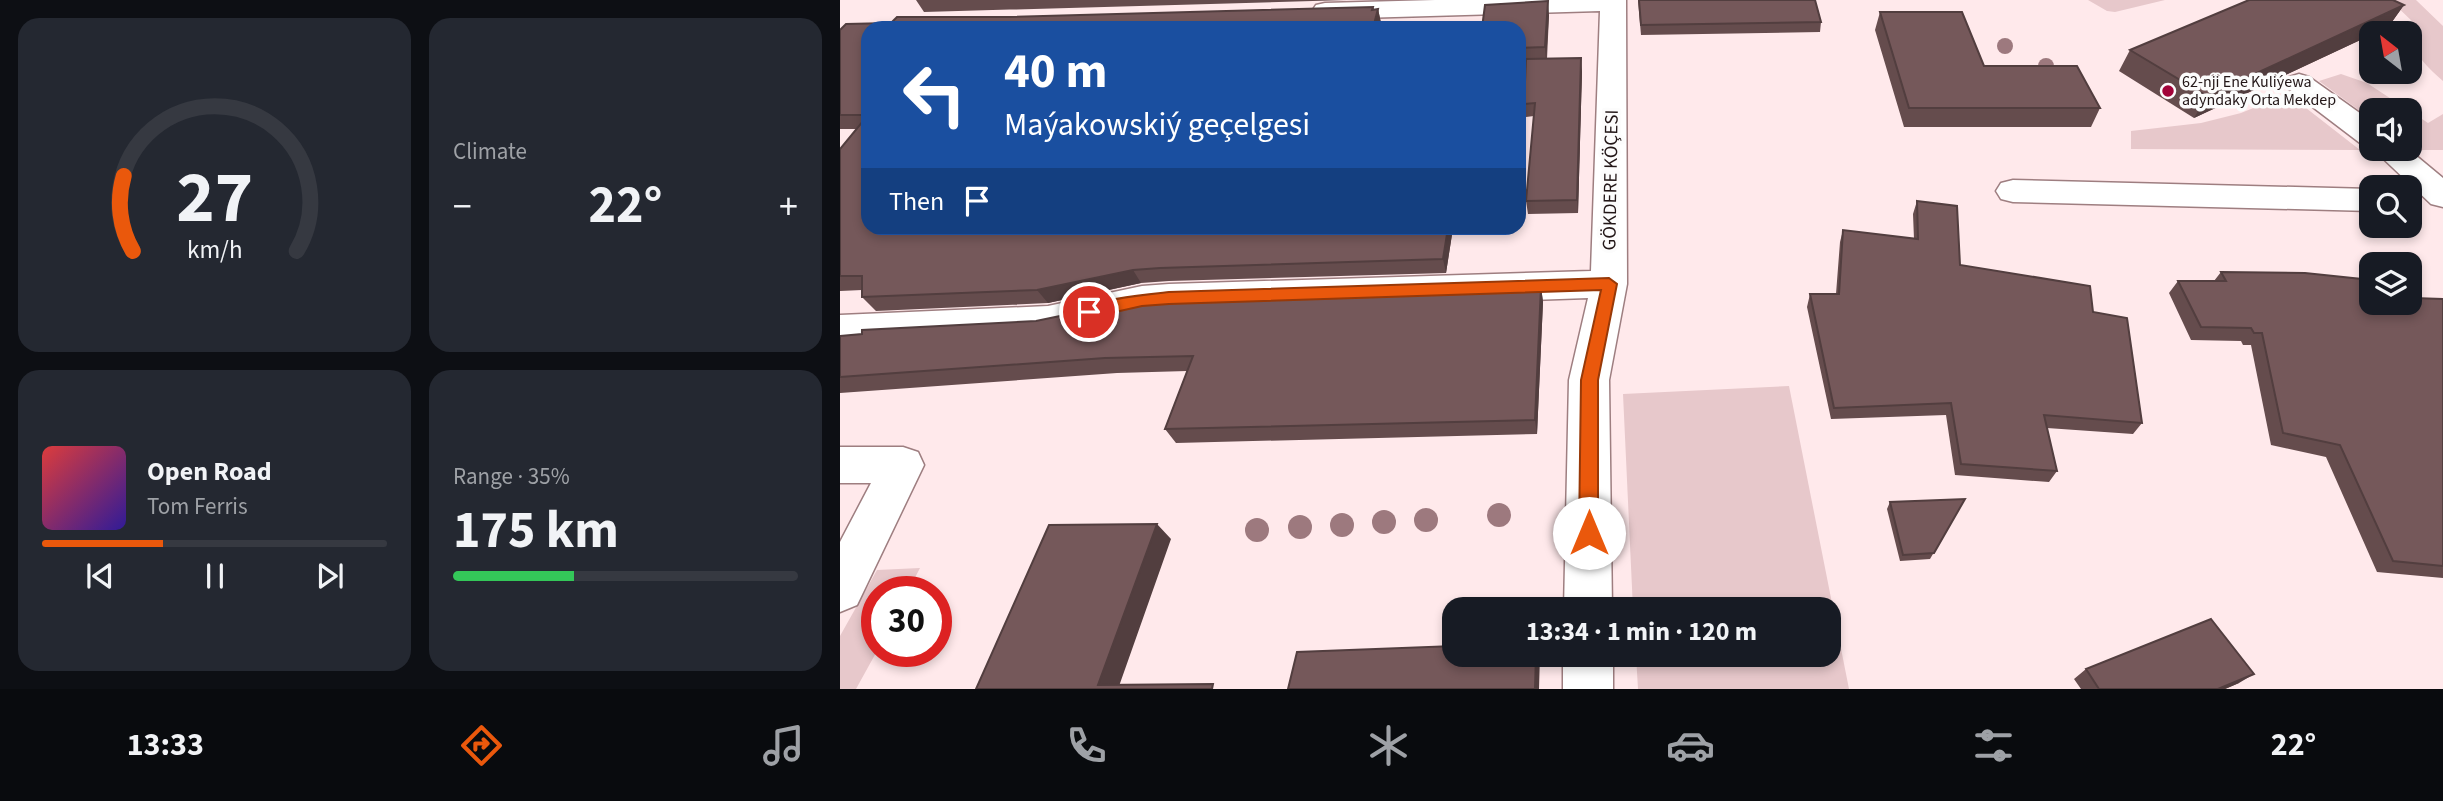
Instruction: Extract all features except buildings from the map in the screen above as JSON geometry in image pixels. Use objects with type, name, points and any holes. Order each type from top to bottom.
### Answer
[{"type":"street","points":[[1296,12],[1613,1]]},
{"type":"street","name":"GÖKDERE KÖÇESI","points":[[1588,597],[1590,380],[1609,284],[1613,1]]},
{"type":"street","points":[[2300,83],[2359,127]]},
{"type":"street","points":[[2403,161],[2443,196]]},
{"type":"street","points":[[2013,191],[2359,200]]},
{"type":"street","points":[[2422,201],[2443,202]]},
{"type":"street","points":[[840,330],[1048,320],[1142,300],[1169,298],[1609,284]]},
{"type":"street","points":[[840,465],[903,465],[840,589]]},
{"type":"street","points":[[1588,667],[1588,689]]},
{"type":"shaded area","points":[[2088,0],[2165,0],[2115,12],[2107,11]]},
{"type":"shaded area","points":[[2390,0],[2416,0],[2443,26],[2443,81],[2422,59],[2422,21],[2412,21]]},
{"type":"shaded area","points":[[2341,74],[2359,80],[2359,84],[2369,84],[2390,98],[2359,98],[2359,110],[2319,81]]},
{"type":"shaded area","points":[[2288,94],[2359,150],[2131,149],[2131,131],[2201,123],[2241,113]]},
{"type":"shaded area","points":[[2443,114],[2443,150],[2422,150],[2422,119],[2428,123]]},
{"type":"shaded area","points":[[1789,386],[1831,597],[1632,597],[1623,394]]},
{"type":"shaded area","points":[[920,568],[916,576],[874,576],[877,570]]},
{"type":"shaded area","points":[[861,599],[861,667],[868,667],[856,689],[840,689],[840,636]]},
{"type":"shaded area","points":[[1841,649],[1849,689],[1638,689],[1637,667],[1841,667]]},
{"type":"place","name":"62-nji Ene Kuliýewa adyndaky Orta Mekdep","points":[[2168,91]]},
{"type":"route","points":[[1089,312],[1142,300],[1169,298],[1609,284],[1590,380],[1589,533]]}]
